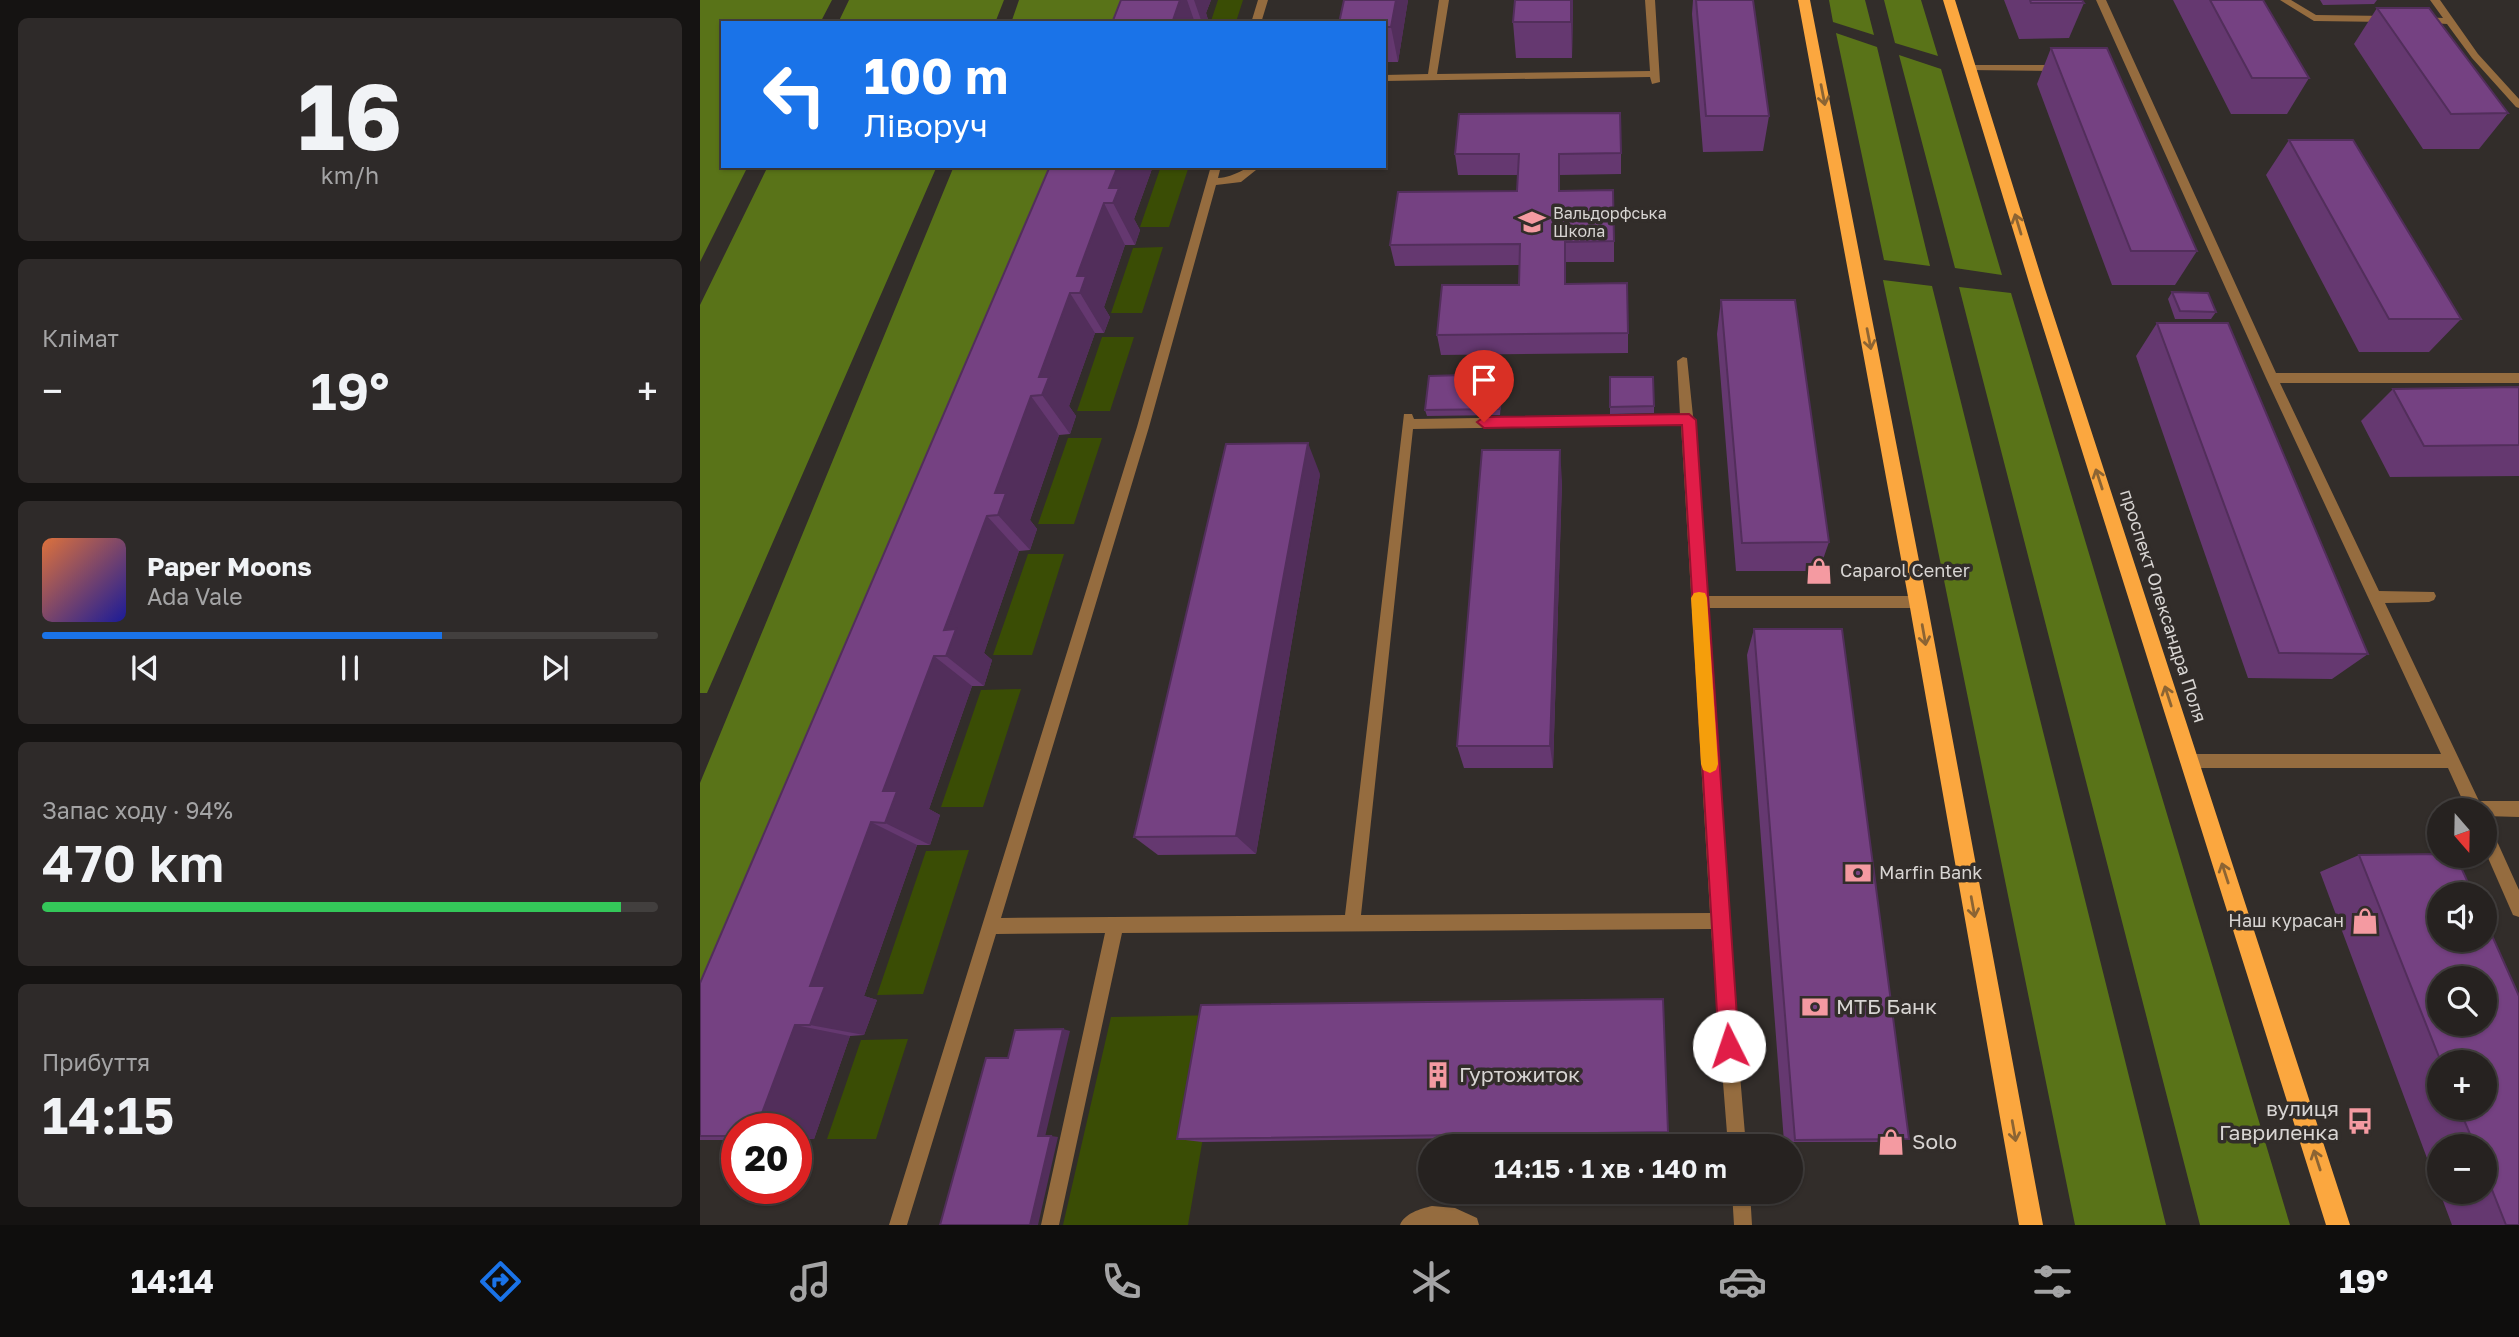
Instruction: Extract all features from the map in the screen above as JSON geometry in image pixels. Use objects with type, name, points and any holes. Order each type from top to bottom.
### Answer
[{"type":"main road","points":[[1804,0],[1918,601],[2031,1225]]},
{"type":"main road","name":"проспект Олександра Поля","points":[[1949,0],[2338,1225]]},
{"type":"lane","points":[[1257,21],[1263,0]]},
{"type":"lane","points":[[1432,77],[1444,0]]},
{"type":"lane","points":[[1386,78],[1655,79],[1650,0]]},
{"type":"lane","points":[[2101,0],[2124,69],[2469,798]]},
{"type":"lane","points":[[2285,0],[2314,18],[2396,20]]},
{"type":"lane","points":[[2435,0],[2475,56],[2519,105]]},
{"type":"lane","points":[[2409,20],[2450,21]]},
{"type":"lane","points":[[1970,68],[2077,68]]},
{"type":"lane","points":[[898,1225],[1143,427],[1215,168]]},
{"type":"lane","points":[[1211,182],[1237,180],[1253,168]]},
{"type":"lane","points":[[1683,361],[1689,420],[1719,921],[1736,1134]]},
{"type":"lane","points":[[2272,378],[2519,378]]},
{"type":"lane","points":[[1352,924],[1408,420],[1689,420]]},
{"type":"lane","points":[[2376,597],[2430,596]]},
{"type":"lane","points":[[1700,602],[1918,601]]},
{"type":"lane","points":[[2189,761],[2452,761]]},
{"type":"lane","points":[[2497,809],[2519,809]]},
{"type":"lane","points":[[2497,860],[2519,909]]},
{"type":"lane","points":[[990,926],[1719,921]]},
{"type":"lane","points":[[1050,1225],[1115,926]]},
{"type":"lane","points":[[1742,1204],[1743,1225]]},
{"type":"lane","points":[[1409,1225],[1420,1217],[1438,1213],[1455,1215],[1470,1225]]},
{"type":"green space","points":[[700,0],[832,0],[821,21],[721,21],[721,168],[747,168],[700,262]]},
{"type":"green space","points":[[849,0],[1004,0],[996,21],[839,21]]},
{"type":"green space","points":[[1019,0],[1132,0],[1123,21],[1012,21]]},
{"type":"green space","points":[[1218,0],[1243,0],[1236,21],[1211,21]]},
{"type":"green space","points":[[1829,0],[1865,0],[1874,35],[1833,22]]},
{"type":"green space","points":[[1884,0],[1921,0],[1938,56],[1895,43]]},
{"type":"green space","points":[[1836,33],[1877,47],[1930,266],[1884,260]]},
{"type":"green space","points":[[1899,55],[1941,69],[2002,275],[1955,268]]},
{"type":"green space","points":[[767,168],[936,168],[707,693],[700,693],[700,305]]},
{"type":"green space","points":[[953,168],[1063,168],[700,1060],[700,783]]},
{"type":"green space","points":[[1160,169],[1188,169],[1169,227],[1140,227]]},
{"type":"green space","points":[[1163,247],[1142,313],[1111,313],[1133,248]]},
{"type":"green space","points":[[1883,280],[1932,286],[2166,1225],[2075,1225]]},
{"type":"green space","points":[[1959,287],[2011,293],[2290,1225],[2200,1225]]},
{"type":"green space","points":[[1102,337],[1134,337],[1110,411],[1077,411]]},
{"type":"green space","points":[[1068,438],[1102,438],[1074,524],[1038,524]]},
{"type":"green space","points":[[1028,554],[1064,554],[1032,655],[993,655]]},
{"type":"green space","points":[[1021,689],[983,807],[941,807],[981,690]]},
{"type":"green space","points":[[969,850],[923,994],[877,995],[926,851]]},
{"type":"green space","points":[[1224,1015],[1188,1225],[1063,1225],[1111,1017]]},
{"type":"green space","points":[[908,1039],[876,1139],[827,1139],[861,1040]]},
{"type":"building","points":[[1121,0],[1180,0],[1173,21],[1113,21]]},
{"type":"building","points":[[1344,0],[1396,0],[1391,27],[1386,27],[1386,21],[1339,21]]},
{"type":"building","points":[[1515,0],[1571,0],[1571,22],[1513,22]]},
{"type":"building","points":[[1696,0],[1753,0],[1769,116],[1706,116]]},
{"type":"building","points":[[2030,0],[2082,0],[2084,3],[2031,3]]},
{"type":"building","points":[[2210,0],[2263,0],[2309,78],[2252,78]]},
{"type":"building","points":[[2377,8],[2429,8],[2508,113],[2451,114]]},
{"type":"building","points":[[2051,48],[2107,48],[2197,251],[2131,251]]},
{"type":"building","points":[[1620,113],[1621,153],[1559,154],[1559,191],[1613,190],[1614,241],[1565,242],[1565,284],[1627,283],[1628,333],[1437,335],[1442,285],[1519,285],[1520,244],[1390,245],[1398,192],[1517,191],[1519,154],[1455,154],[1459,114]]},
{"type":"building","points":[[2289,140],[2353,140],[2461,319],[2389,319]]},
{"type":"building","points":[[1049,168],[1117,168],[1109,188],[1119,188],[1113,203],[1104,203],[1077,276],[1086,276],[1080,293],[1070,293],[1039,377],[1049,377],[1042,395],[1031,396],[995,493],[1006,493],[998,515],[987,516],[944,630],[956,629],[946,656],[934,656],[883,791],[897,791],[885,823],[871,822],[810,986],[825,986],[810,1025],[795,1025],[762,1113],[721,1113],[721,1136],[700,1136],[700,983]]},
{"type":"building","points":[[2172,292],[2208,293],[2216,312],[2180,311]]},
{"type":"building","points":[[1721,300],[1795,300],[1829,542],[1742,543]]},
{"type":"building","points":[[2157,323],[2228,323],[2368,654],[2279,653]]},
{"type":"building","points":[[1501,374],[1500,409],[1425,410],[1429,376]]},
{"type":"building","points":[[1610,377],[1653,377],[1654,406],[1610,407]]},
{"type":"building","points":[[2519,387],[2519,445],[2424,446],[2393,389]]},
{"type":"building","points":[[1308,443],[1236,836],[1134,837],[1226,444]]},
{"type":"building","points":[[1482,450],[1560,450],[1550,746],[1457,746]]},
{"type":"building","points":[[1754,629],[1842,629],[1909,1139],[1803,1140],[1803,1134],[1795,1134]]},
{"type":"building","points":[[2427,854],[2427,868],[2461,868],[2468,882],[2427,882],[2427,952],[2497,952],[2497,947],[2519,996],[2519,1225],[2506,1225],[2497,1202],[2497,1134],[2470,1134],[2464,1120],[2497,1120],[2497,1050],[2436,1050],[2431,1036],[2497,1036],[2497,966],[2427,966],[2427,1027],[2359,855]]},
{"type":"building","name":"Гуртожиток","points":[[1663,999],[1668,1132],[1177,1139],[1201,1005]]},
{"type":"building","points":[[1063,1029],[1038,1136],[1051,1136],[1030,1225],[940,1225],[986,1058],[1008,1058],[1015,1030]]},
{"type":"slow traffic","points":[[1699,598],[1710,764]]},
{"type":"place","name":"Вальдорфська Школа","points":[[1532,222]]},
{"type":"place","name":"Caparol Center","points":[[1819,571]]},
{"type":"place","name":"Marfin Bank","points":[[1858,873]]},
{"type":"place","name":"Наш курасан","points":[[2365,921]]},
{"type":"place","name":"МТБ Банк","points":[[1815,1007]]},
{"type":"place","name":"Гуртожиток","points":[[1438,1075]]},
{"type":"place","name":"вулиця Гавриленка","points":[[2360,1121]]},
{"type":"place","name":"Solo","points":[[1891,1142]]},
{"type":"route","points":[[1484,422],[1689,420],[1729,1046]]}]
